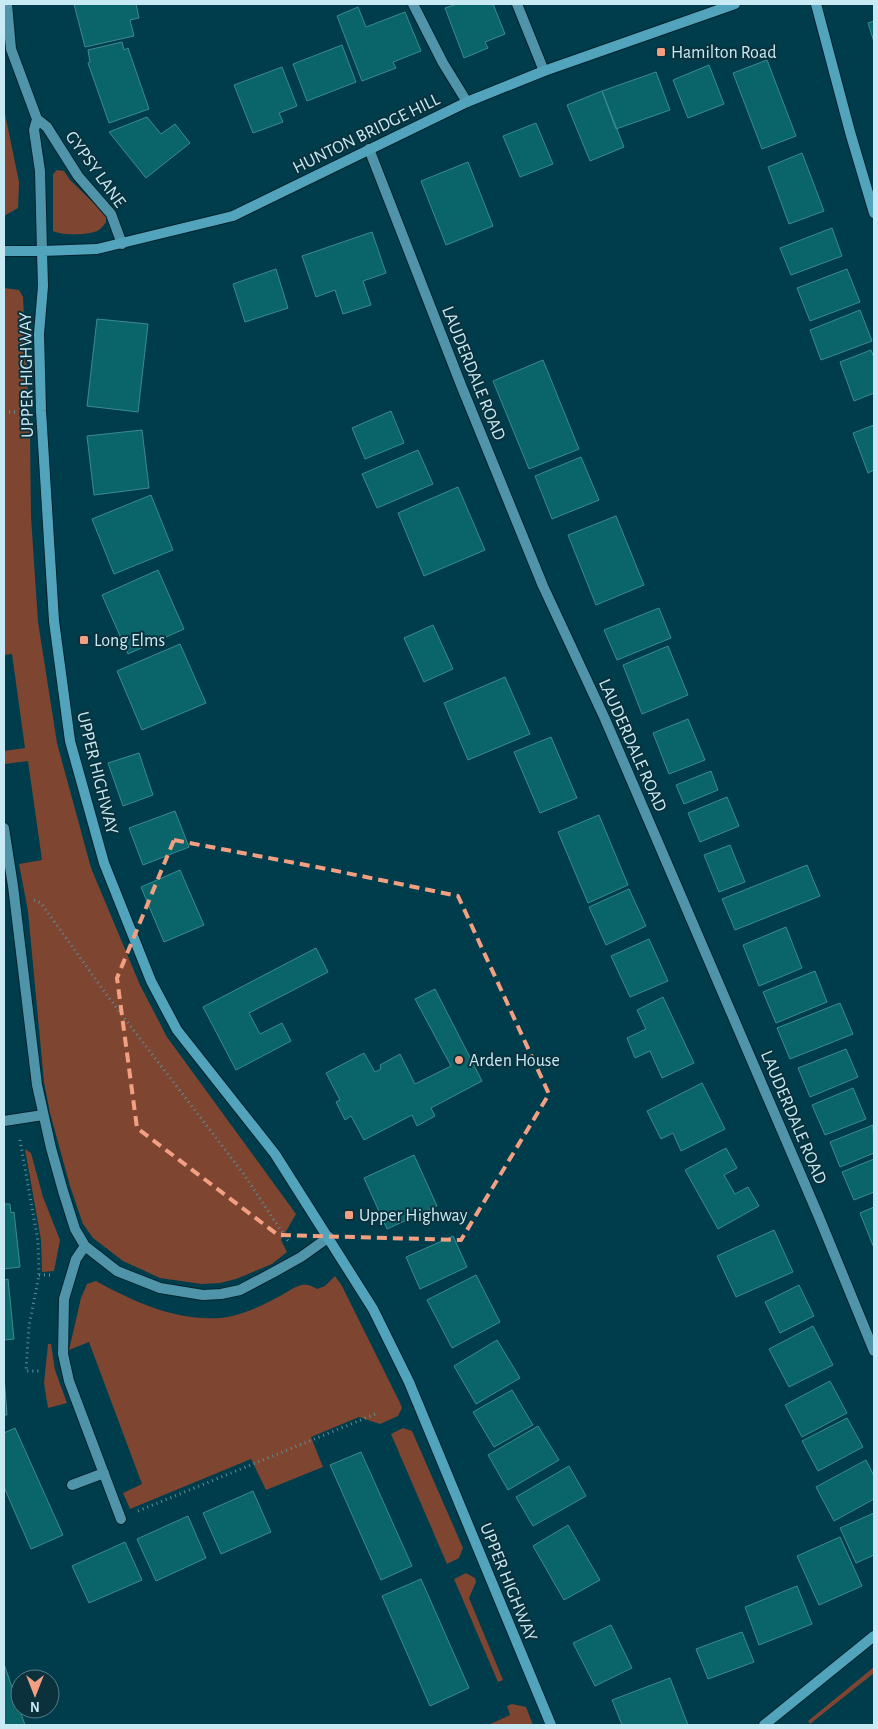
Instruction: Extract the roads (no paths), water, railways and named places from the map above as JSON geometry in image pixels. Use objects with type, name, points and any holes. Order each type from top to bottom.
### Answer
[{"type":"street","name":"GYPSY LANE","points":[[7,4],[11,49],[37,119],[47,128],[78,176],[111,214],[122,244]]},
{"type":"street","points":[[414,4],[443,62],[467,102]]},
{"type":"street","points":[[517,4],[544,71]]},
{"type":"street","name":"HUNTON BRIDGE HILL","points":[[4,251],[97,249],[233,216],[467,102],[544,71],[735,4]]},
{"type":"street","points":[[816,4],[874,213]]},
{"type":"street","name":"GYPSY LANE","points":[[37,119],[34,130],[40,171],[42,251]]},
{"type":"street","name":"LAUDERDALE ROAD","points":[[369,149],[542,586],[605,719],[819,1217],[874,1351]]},
{"type":"street","name":"UPPER HIGHWAY","points":[[42,251],[43,286],[39,334],[40,410],[54,621],[70,740],[104,862],[151,981],[177,1030],[275,1154],[373,1309],[409,1382],[551,1725]]},
{"type":"street","points":[[4,828],[13,886],[37,1085],[63,1191],[75,1229],[85,1246],[117,1271],[160,1288],[202,1294],[221,1294],[240,1290],[301,1257],[329,1237]]},
{"type":"street","points":[[4,1121],[43,1115]]},
{"type":"street","points":[[85,1246],[76,1259],[64,1299],[63,1354],[69,1381],[121,1519]]},
{"type":"street","points":[[72,1485],[104,1473]]},
{"type":"street","points":[[764,1725],[874,1636]]},
{"type":"place","name":"Hamilton Road","points":[[661,52]]},
{"type":"place","name":"Long Elms","points":[[84,640]]},
{"type":"place","name":"Arden House","points":[[459,1060]]},
{"type":"place","name":"Upper Highway","points":[[349,1215]]}]
